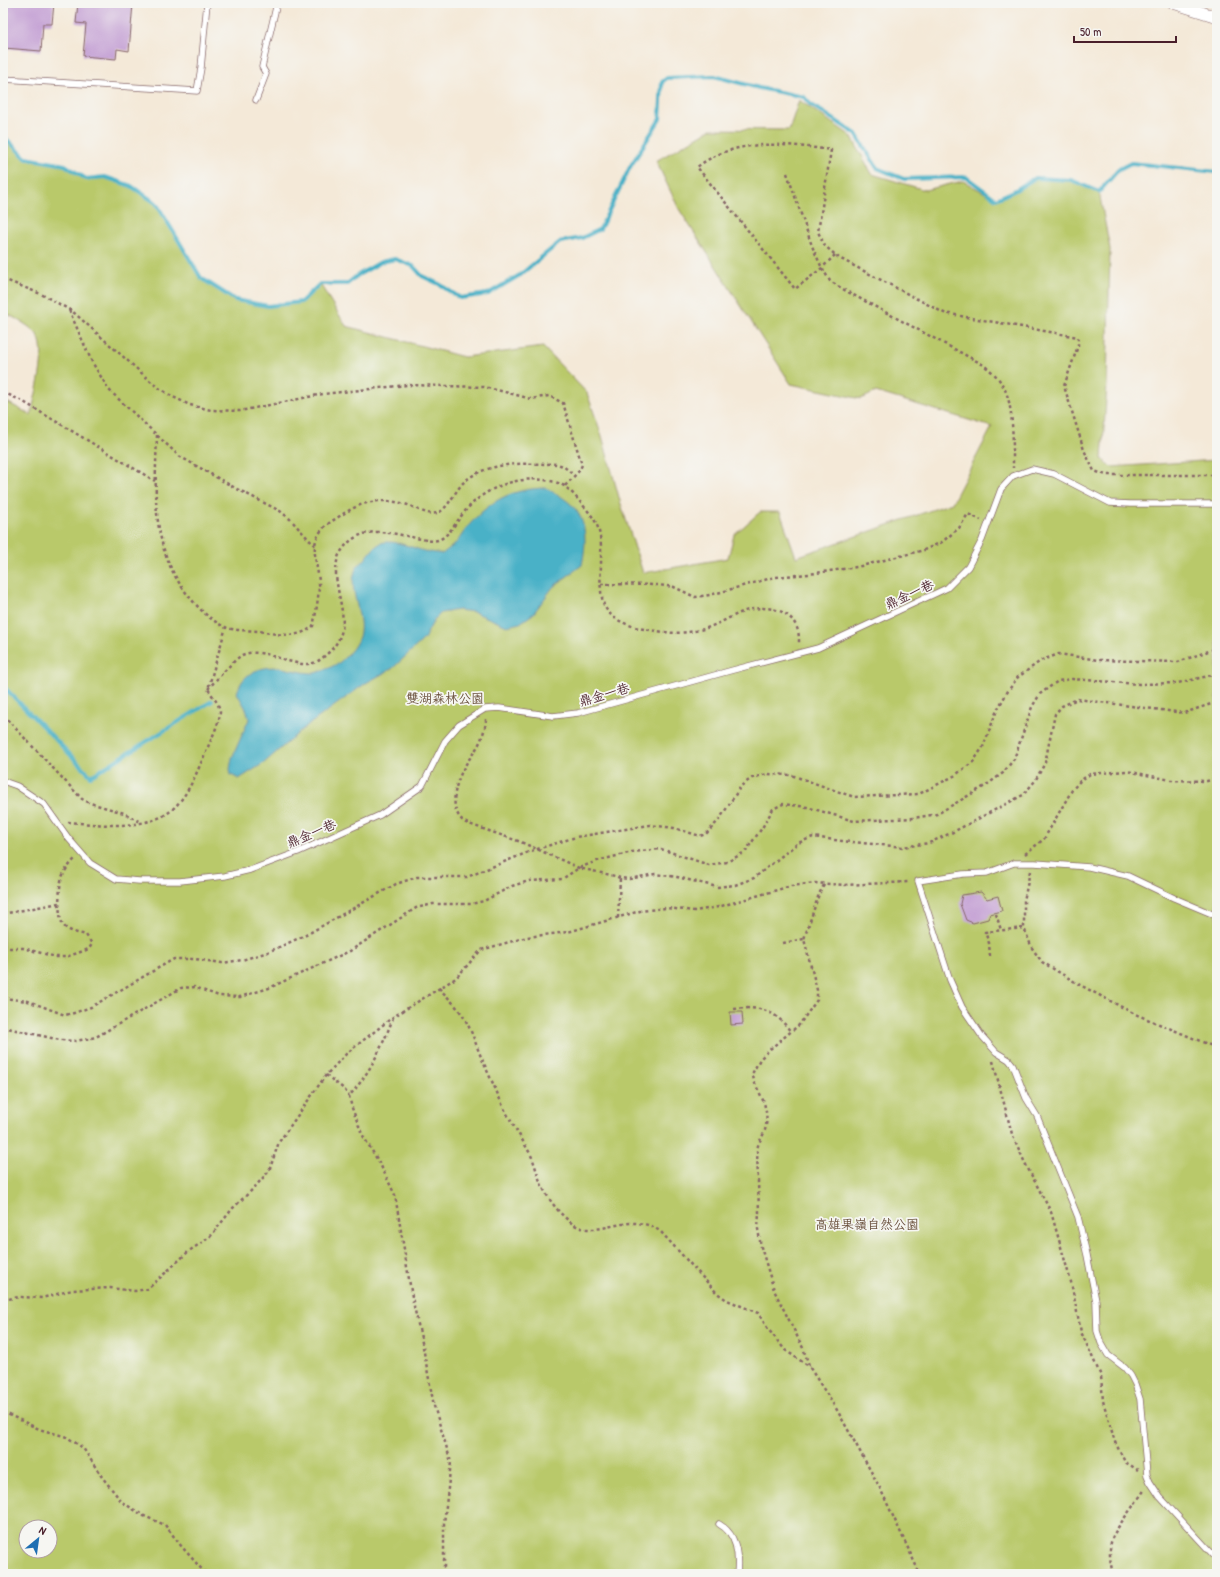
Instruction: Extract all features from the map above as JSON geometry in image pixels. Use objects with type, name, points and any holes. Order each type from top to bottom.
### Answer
[{"type":"street","points":[[1173,3],[1217,18]]},
{"type":"lane","points":[[3,79],[197,91],[201,68],[207,3]]},
{"type":"lane","points":[[256,100],[266,74],[262,67],[277,3]]},
{"type":"lane","name":"鼎金一巷","points":[[3,781],[17,786],[44,804],[90,863],[116,879],[180,882],[225,876],[250,870],[298,852],[380,815],[422,786],[444,741],[459,725],[485,709],[499,708],[553,716],[578,713],[818,648],[947,588],[968,567],[982,540],[1001,489],[1013,476],[1032,469],[1054,474],[1110,503],[1217,504]]},
{"type":"lane","points":[[1217,916],[1174,898],[1128,876],[1090,867],[1014,863],[986,873],[963,874],[918,882],[950,980],[962,1007],[981,1035],[999,1055],[1009,1060],[1013,1066],[1026,1098],[1037,1116],[1078,1217],[1096,1301],[1097,1331],[1101,1343],[1108,1355],[1125,1368],[1131,1376],[1140,1399],[1147,1475],[1150,1482],[1160,1498],[1217,1559]]},
{"type":"lane","points":[[718,1524],[724,1527],[733,1536],[736,1548],[737,1574]]},
{"type":"path","points":[[835,255],[822,268],[795,289],[697,167],[708,159],[730,149],[756,145],[789,145],[831,150],[818,232],[825,246],[835,255],[944,314],[1078,337],[1078,346],[1064,386],[1084,450],[1094,471],[1106,475],[1217,475]]},
{"type":"path","points":[[787,173],[812,246],[830,281],[982,364],[994,373],[1004,387],[1009,404],[1013,432],[1013,476]]},
{"type":"path","points":[[3,279],[41,294],[69,309],[156,386],[173,398],[190,405],[211,410],[240,411],[323,394],[407,385],[484,387],[531,399],[549,396],[563,403],[582,465],[564,487]]},
{"type":"path","points":[[69,309],[92,362],[109,390],[179,456],[237,489],[280,511],[290,519],[315,546]]},
{"type":"path","points":[[3,392],[22,401],[155,481]]},
{"type":"path","points":[[157,435],[155,481],[156,514],[167,560],[182,588],[196,605],[214,621],[226,627],[294,636],[308,631],[313,626],[319,586],[315,546],[318,534],[328,524],[352,507],[368,502],[385,500],[406,505],[425,512],[436,513],[442,510],[464,482],[488,469],[506,465],[534,463],[559,464],[574,476]]},
{"type":"path","points":[[208,689],[241,655],[255,653],[271,654],[296,663],[308,664],[320,660],[335,646],[342,635],[344,622],[338,590],[336,567],[339,555],[358,535],[374,531],[390,532],[435,541],[443,538],[467,508],[492,488],[511,482],[532,480],[560,484],[576,497],[592,515],[598,527],[601,544],[601,584],[605,607],[614,618],[646,630],[669,633],[686,633],[704,628],[746,611],[759,608],[770,608],[780,610],[788,615],[794,622],[798,631],[800,653]]},
{"type":"path","points":[[601,584],[658,585],[674,587],[695,597],[710,595],[776,577],[858,567],[924,550],[942,542],[959,528],[968,514],[988,523]]},
{"type":"path","points":[[56,821],[122,826],[157,819],[168,813],[188,790],[214,733],[220,714],[219,707],[208,689],[226,627]]},
{"type":"path","points":[[3,998],[28,1001],[65,1016],[74,1014],[91,1007],[174,959],[195,959],[222,962],[242,960],[268,952],[306,935],[396,884],[416,877],[467,877],[537,850],[576,837],[650,825],[674,828],[700,836],[706,834],[719,820],[741,786],[752,778],[767,774],[791,775],[832,791],[854,797],[919,794],[954,776],[973,762],[983,747],[997,710],[1008,691],[1018,677],[1042,660],[1059,654],[1098,660],[1178,662],[1217,648]]},
{"type":"path","points":[[3,1027],[60,1040],[76,1042],[96,1037],[181,988],[194,987],[219,996],[240,997],[269,988],[350,951],[416,908],[433,904],[471,904],[484,901],[512,886],[528,881],[562,879],[578,868],[597,861],[632,852],[661,849],[709,865],[727,862],[744,852],[762,828],[773,809],[783,804],[807,807],[854,822],[914,818],[937,814],[985,786],[1003,773],[1014,759],[1032,707],[1040,694],[1058,681],[1072,678],[1139,684],[1178,683],[1217,674]]},
{"type":"path","points":[[485,709],[486,723],[481,740],[466,763],[454,798],[456,813],[461,820],[510,838],[578,868],[629,879],[654,874],[677,877],[717,887],[735,885],[754,878],[798,843],[813,837],[842,842],[903,847],[929,843],[953,832],[1023,795],[1035,781],[1045,763],[1055,714],[1062,706],[1077,699],[1184,713],[1217,702]]},
{"type":"path","points":[[3,715],[82,799],[124,813],[142,823]]},
{"type":"path","points":[[1014,863],[1044,839],[1072,790],[1080,781],[1090,774],[1127,771],[1170,780],[1207,781],[1217,779]]},
{"type":"path","points":[[3,948],[23,948],[56,957],[66,957],[89,949],[92,944],[86,935],[68,930],[62,924],[59,903],[62,877],[81,852]]},
{"type":"path","points":[[1033,863],[1028,876],[1025,892],[1024,928],[1032,948],[1042,962],[1080,985],[1135,1014],[1217,1048]]},
{"type":"path","points":[[618,918],[620,878]]},
{"type":"path","points":[[3,1300],[19,1297],[42,1298],[72,1290],[110,1288],[135,1290],[148,1289],[189,1251],[210,1237],[233,1208],[269,1171],[279,1142],[326,1075],[353,1047],[393,1017],[461,974],[480,950],[527,937],[568,932],[640,911],[666,908],[695,911],[718,907],[791,886],[815,883],[918,882]]},
{"type":"path","points":[[824,884],[819,894],[804,938],[817,990],[817,1000],[807,1015],[791,1032],[770,1048],[760,1059],[753,1072],[757,1087],[765,1106],[766,1114],[765,1129],[757,1150],[759,1213],[758,1229],[762,1253],[774,1290],[803,1348],[810,1368],[837,1410],[879,1486],[920,1574]]},
{"type":"path","points":[[3,914],[59,903]]},
{"type":"path","points":[[996,914],[1001,930]]},
{"type":"path","points":[[990,956],[985,932],[1024,928]]},
{"type":"path","points":[[783,943],[804,938]]},
{"type":"path","points":[[439,988],[463,1016],[474,1036],[502,1104],[529,1150],[543,1189],[550,1200],[567,1218],[574,1224],[587,1228],[604,1228],[633,1222],[648,1224],[655,1228],[666,1237],[717,1293],[727,1300],[758,1313],[768,1329],[785,1350],[810,1368]]},
{"type":"path","points":[[734,1009],[760,1008],[768,1011],[781,1019],[791,1032]]},
{"type":"path","points":[[349,1096],[371,1065],[393,1017]]},
{"type":"path","points":[[991,1045],[995,1068],[1012,1134],[1025,1163],[1051,1212],[1071,1282],[1081,1332],[1101,1376],[1103,1401],[1115,1442],[1128,1465],[1147,1475]]},
{"type":"path","points":[[326,1075],[344,1089],[349,1096],[362,1134],[380,1164],[396,1196],[412,1297],[424,1347],[434,1406],[451,1462],[444,1523],[444,1574]]},
{"type":"path","points":[[3,1412],[39,1429],[67,1437],[83,1448],[102,1477],[122,1502],[144,1516],[165,1525],[206,1574]]},
{"type":"path","points":[[1113,1574],[1110,1562],[1110,1551],[1113,1537],[1150,1482]]},
{"type":"green space","points":[[799,100],[851,136],[872,174],[925,190],[963,181],[996,199],[1014,191],[1035,178],[1071,180],[1099,192],[1110,249],[1107,384],[1102,459],[1111,467],[1217,460],[1217,1574],[3,1574],[3,400],[31,415],[40,375],[42,353],[38,336],[32,329],[3,312],[3,136],[27,158],[65,165],[86,179],[105,177],[131,186],[156,203],[201,278],[235,300],[268,306],[301,302],[320,284],[346,326],[464,357],[543,347],[587,393],[602,436],[620,501],[643,573],[728,558],[734,535],[760,512],[780,512],[796,557],[952,503],[992,427],[876,392],[861,399],[791,384],[679,209],[656,161],[711,129],[789,130]]},
{"type":"water","points":[[545,488],[558,495],[576,509],[584,528],[584,551],[582,565],[553,587],[533,614],[520,623],[507,626],[474,612],[458,610],[441,613],[434,620],[424,639],[393,668],[366,683],[304,728],[264,763],[239,779],[231,775],[230,769],[232,758],[249,719],[246,709],[237,693],[241,683],[250,674],[261,669],[276,667],[314,673],[335,665],[346,656],[353,648],[360,632],[359,616],[353,582],[354,574],[358,566],[374,548],[383,542],[390,542],[442,554],[457,542],[468,526],[494,502],[503,497],[522,491]]},
{"type":"building","points":[[3,3],[54,3],[52,24],[43,24],[41,51],[4,48],[6,19],[3,19]]},
{"type":"building","points":[[78,3],[133,3],[129,51],[117,49],[116,59],[83,56],[86,24],[76,23]]},
{"type":"building","points":[[981,892],[987,899],[998,896],[1002,911],[990,914],[988,919],[973,923],[966,920],[960,904],[962,895]]},
{"type":"building","points":[[730,1012],[742,1012],[743,1024],[731,1025]]},
{"type":"waterway","points":[[3,136],[26,158],[65,165],[86,179],[105,177],[131,186],[156,203],[201,278],[235,300],[268,306],[301,302],[320,284],[347,284],[358,275],[381,262],[395,259],[413,266],[422,276],[439,284],[460,298],[488,294],[520,275],[560,242],[582,238],[600,229],[630,167],[660,119],[662,82],[667,78],[714,76],[759,88],[804,97],[810,104],[856,134],[877,168],[904,179],[966,177],[996,199],[1014,191],[1035,178],[1071,180],[1099,192],[1119,169],[1131,163],[1217,172]]},
{"type":"waterway","points":[[3,686],[91,776],[212,701]]},
{"type":"park label","name":"雙湖森林公園","points":[[445,698]]},
{"type":"park label","name":"高雄果嶺自然公園","points":[[867,1224]]}]
